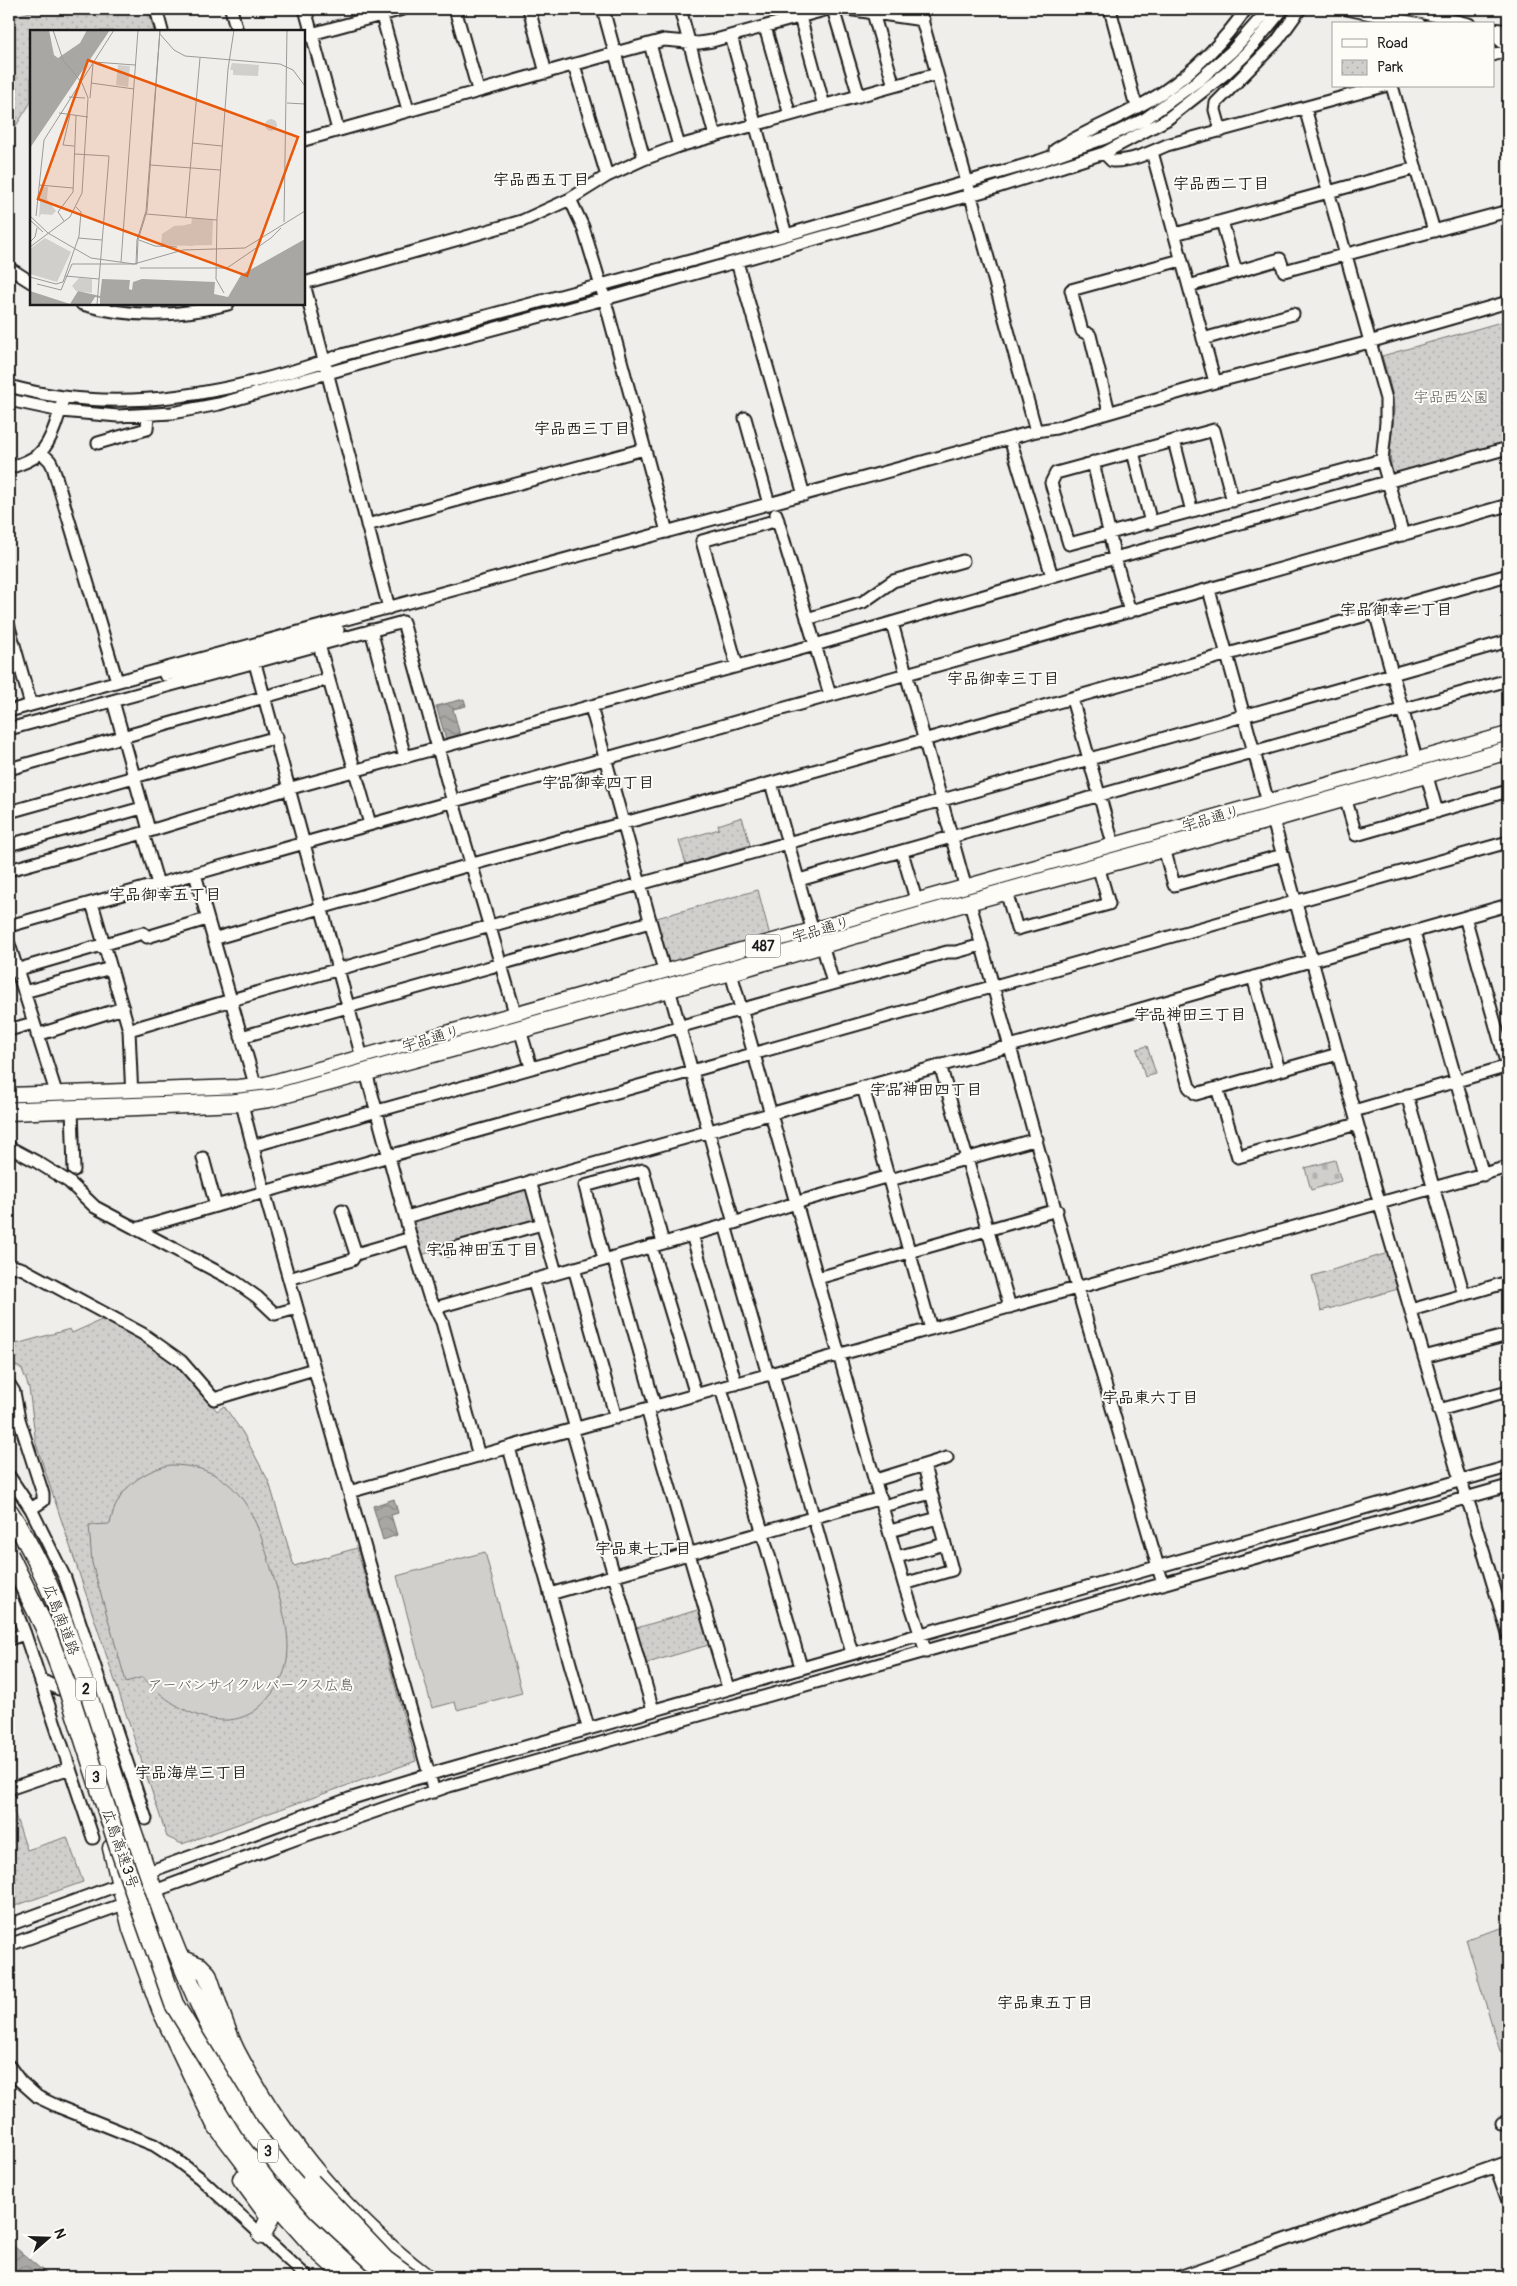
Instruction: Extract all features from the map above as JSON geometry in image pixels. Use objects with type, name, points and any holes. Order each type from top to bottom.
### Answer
[{"type":"highway","name":"宇品通り","points":[[818,938],[917,903],[1006,891],[1164,848],[1271,810],[1345,797],[1508,736]]},
{"type":"highway","name":"宇品通り","points":[[9,1097],[55,1096],[132,1099],[245,1093],[364,1065],[818,938],[967,895],[1114,847],[1271,810],[1421,768],[1508,750]]},
{"type":"highway","name":"宇品通り","points":[[9,1111],[72,1108],[132,1099]]},
{"type":"highway","name":"広島南道路","points":[[9,1512],[37,1560],[61,1615],[153,1891],[199,2003],[242,2087],[263,2121],[311,2182],[386,2260],[408,2277]]},
{"type":"highway","name":"広島高速3号","points":[[9,1555],[44,1626],[122,1858],[174,2004]]},
{"type":"highway","name":"広島南道路","points":[[9,1566],[38,1630],[59,1690],[99,1810],[127,1904],[132,1929],[146,1970],[161,2009],[215,2123],[278,2206],[318,2251],[347,2277]]},
{"type":"highway","points":[[181,1960],[200,1967],[207,1974],[235,2050],[259,2092],[290,2138],[322,2180],[353,2214],[426,2277]]},
{"type":"highway","points":[[146,1970],[142,1991],[174,2065],[217,2145],[270,2217],[262,2235]]},
{"type":"highway","name":"3","points":[[174,2004],[193,2051],[214,2091],[258,2160],[288,2197],[368,2277]]},
{"type":"highway","name":"3","points":[[174,2004],[244,2119],[282,2169],[319,2211],[390,2277]]},
{"type":"street","points":[[156,9],[162,30]]},
{"type":"street","points":[[231,9],[237,30]]},
{"type":"street","points":[[305,9],[308,35],[338,130]]},
{"type":"street","points":[[308,35],[381,12],[403,9]]},
{"type":"street","points":[[455,9],[478,90]]},
{"type":"street","points":[[529,9],[546,73]]},
{"type":"street","points":[[603,9],[644,159]]},
{"type":"street","points":[[680,9],[715,136]]},
{"type":"street","points":[[305,140],[478,90],[650,44],[672,40],[690,42],[712,41],[828,9]]},
{"type":"street","points":[[833,9],[858,96]]},
{"type":"street","points":[[847,9],[923,20]]},
{"type":"street","points":[[919,9],[1036,431]]},
{"type":"street","points":[[1110,9],[1134,98],[1138,106]]},
{"type":"street","points":[[1039,161],[1056,149],[1162,92],[1192,70],[1217,46],[1246,9]]},
{"type":"street","points":[[9,386],[44,395],[117,401],[175,398],[242,386],[496,313],[786,235],[1039,161],[1118,133],[1160,110],[1216,66],[1269,9]]},
{"type":"street","points":[[9,400],[60,411],[98,415],[148,415],[219,404],[391,355],[433,346],[604,299],[971,195],[1104,153],[1166,120],[1226,73],[1244,56],[1283,9]]},
{"type":"street","points":[[1221,132],[1215,110],[1216,103],[1277,41],[1300,9]]},
{"type":"street","points":[[1347,9],[1409,22]]},
{"type":"street","points":[[1406,9],[1442,22]]},
{"type":"street","points":[[1406,9],[1461,22]]},
{"type":"street","points":[[381,12],[408,110]]},
{"type":"street","points":[[873,13],[894,86]]},
{"type":"street","points":[[800,17],[824,106]]},
{"type":"street","points":[[765,27],[790,115]]},
{"type":"street","points":[[1494,30],[1503,41],[1494,54]]},
{"type":"street","points":[[731,36],[786,235]]},
{"type":"street","points":[[650,44],[679,146]]},
{"type":"street","points":[[574,65],[607,176]]},
{"type":"street","points":[[305,283],[504,227],[570,199],[607,176],[679,146],[937,74]]},
{"type":"street","points":[[1104,153],[1107,157],[1116,161],[1155,151],[1167,145],[1221,132],[1377,88]]},
{"type":"street","points":[[1393,88],[1434,231]]},
{"type":"street","points":[[1305,108],[1387,405],[1382,460],[1403,535]]},
{"type":"street","points":[[1155,151],[1174,234],[1215,382]]},
{"type":"street","points":[[1174,234],[1416,168]]},
{"type":"street","points":[[570,199],[583,227],[601,286],[668,532]]},
{"type":"street","points":[[1189,286],[1280,259],[1284,271],[1508,211]]},
{"type":"street","points":[[1222,221],[1236,272]]},
{"type":"street","points":[[1109,412],[1090,335],[1082,330],[1071,290],[1182,260]]},
{"type":"street","points":[[737,262],[804,495]]},
{"type":"street","points":[[9,268],[30,281]]},
{"type":"street","points":[[305,287],[389,608]]},
{"type":"street","points":[[737,666],[702,542],[774,512],[804,495],[1036,431],[1056,428],[1215,382],[1508,302]]},
{"type":"street","points":[[87,305],[128,313],[155,314],[189,312],[223,305]]},
{"type":"street","points":[[1203,339],[1293,314]]},
{"type":"street","points":[[9,468],[29,461],[42,453],[50,441],[63,397]]},
{"type":"street","points":[[98,443],[147,429],[148,415]]},
{"type":"street","points":[[744,418],[830,695]]},
{"type":"street","points":[[1233,501],[1214,430],[1056,473],[1051,483],[1069,544],[1233,501],[1382,460]]},
{"type":"street","points":[[1010,439],[1052,576]]},
{"type":"street","points":[[1174,441],[1192,512]]},
{"type":"street","points":[[9,870],[146,832],[291,788],[815,645],[1115,558],[1508,448]]},
{"type":"street","points":[[367,525],[644,449]]},
{"type":"street","points":[[1133,452],[1151,523]]},
{"type":"street","points":[[42,453],[50,461],[52,467],[117,681]]},
{"type":"street","points":[[1092,462],[1130,612]]},
{"type":"street","points":[[9,711],[729,516],[774,512],[896,478],[904,468]]},
{"type":"street","points":[[9,926],[1508,505]]},
{"type":"street","points":[[807,619],[863,602],[893,581],[963,561]]},
{"type":"street","points":[[213,939],[472,864],[771,783],[1508,575]]},
{"type":"street","points":[[1209,590],[1410,1310],[1508,1634]]},
{"type":"street","points":[[1375,612],[1403,710],[1437,812]]},
{"type":"street","points":[[9,729],[114,701],[254,658],[348,626],[363,615]]},
{"type":"street","points":[[150,672],[159,677],[319,644],[403,622],[531,1067]]},
{"type":"street","points":[[892,623],[1057,1210],[1074,1277],[1163,1584]]},
{"type":"street","points":[[9,627],[31,705]]},
{"type":"street","points":[[372,630],[406,757]]},
{"type":"street","points":[[129,1030],[788,842],[1245,717],[1508,641]]},
{"type":"street","points":[[319,644],[370,824]]},
{"type":"street","points":[[254,658],[291,788],[411,1238],[429,1296],[442,1322],[479,1456]]},
{"type":"street","points":[[9,769],[328,679]]},
{"type":"street","points":[[799,880],[1508,680]]},
{"type":"street","points":[[1072,699],[1114,847]]},
{"type":"street","points":[[114,701],[142,808],[158,884]]},
{"type":"street","points":[[591,707],[708,1130],[729,1224],[770,1374],[814,1518],[852,1653]]},
{"type":"street","points":[[9,812],[277,737]]},
{"type":"street","points":[[771,783],[799,880],[833,983]]},
{"type":"street","points":[[1345,797],[1356,834],[1508,791]]},
{"type":"street","points":[[9,844],[142,808]]},
{"type":"street","points":[[136,1229],[1295,900],[1508,842]]},
{"type":"street","points":[[1164,848],[1174,885],[1283,855]]},
{"type":"street","points":[[902,852],[917,903]]},
{"type":"street","points":[[1006,891],[1017,929],[1109,904],[1098,866]]},
{"type":"street","points":[[195,874],[242,1037],[245,1093],[252,1146],[434,1792]]},
{"type":"street","points":[[92,903],[129,1030],[132,1099]]},
{"type":"street","points":[[406,1217],[1508,905]]},
{"type":"street","points":[[1354,1111],[1508,1067],[1465,917]]},
{"type":"street","points":[[13,971],[143,933],[147,937],[208,919]]},
{"type":"street","points":[[242,1037],[650,922]]},
{"type":"street","points":[[1414,932],[1483,1175]]},
{"type":"street","points":[[9,944],[13,971],[24,992],[55,1089],[55,1096]]},
{"type":"street","points":[[252,1146],[833,983],[947,952],[956,952],[982,945]]},
{"type":"street","points":[[728,963],[904,1584],[926,1652]]},
{"type":"street","points":[[24,992],[111,968]]},
{"type":"street","points":[[1253,977],[1280,1070]]},
{"type":"street","points":[[1165,1002],[1189,1087],[1196,1094],[1338,1054]]},
{"type":"street","points":[[37,1035],[123,1008]]},
{"type":"street","points":[[9,1030],[33,1022]]},
{"type":"street","points":[[940,1065],[1010,1307]]},
{"type":"street","points":[[863,1087],[931,1329]]},
{"type":"street","points":[[1217,1088],[1238,1157],[1357,1124]]},
{"type":"street","points":[[1407,1096],[1464,1295]]},
{"type":"street","points":[[72,1108],[74,1170]]},
{"type":"street","points":[[435,1308],[692,1235],[796,1203],[1037,1139]]},
{"type":"street","points":[[9,1147],[69,1182],[95,1207],[233,1280],[257,1297],[275,1314],[297,1308]]},
{"type":"street","points":[[203,1158],[216,1206]]},
{"type":"street","points":[[349,1492],[1508,1167]]},
{"type":"street","points":[[664,1243],[643,1170],[586,1186],[651,1408],[728,1688]]},
{"type":"street","points":[[530,1181],[556,1273]]},
{"type":"street","points":[[818,1278],[1057,1210]]},
{"type":"street","points":[[342,1211],[356,1254]]},
{"type":"street","points":[[447,1250],[542,1224]]},
{"type":"street","points":[[692,1235],[736,1384]]},
{"type":"street","points":[[289,1279],[352,1260],[356,1254],[411,1238]]},
{"type":"street","points":[[651,1246],[696,1395]]},
{"type":"street","points":[[9,1265],[23,1269],[143,1334],[181,1361],[214,1399],[314,1369]]},
{"type":"street","points":[[574,1268],[616,1418]]},
{"type":"street","points":[[533,1279],[653,1710]]},
{"type":"street","points":[[1410,1310],[1508,1282]]},
{"type":"street","points":[[1424,1357],[1508,1335]]},
{"type":"street","points":[[9,1384],[14,1392],[19,1418],[43,1494],[43,1501],[31,1509]]},
{"type":"street","points":[[721,1388],[801,1667]]},
{"type":"street","points":[[1439,1410],[1508,1391]]},
{"type":"street","points":[[508,1448],[588,1727]]},
{"type":"street","points":[[876,1480],[947,1458]]},
{"type":"street","points":[[904,1584],[952,1570],[924,1466]]},
{"type":"street","points":[[9,1925],[121,1884],[147,1872],[221,1847],[349,1799],[588,1727],[1508,1467]]},
{"type":"street","points":[[9,1476],[31,1509],[65,1578],[146,1819]]},
{"type":"street","points":[[9,1945],[127,1904],[153,1891],[298,1838],[434,1792],[516,1767],[1508,1486]]},
{"type":"street","points":[[550,1594],[690,1552],[814,1518],[931,1493]]},
{"type":"street","points":[[890,1531],[938,1518]]},
{"type":"street","points":[[897,1557],[945,1544]]},
{"type":"street","points":[[9,1592],[25,1634],[93,1838]]},
{"type":"street","points":[[9,1639],[25,1634]]},
{"type":"street","points":[[40,1680],[59,1690]]},
{"type":"street","points":[[9,1789],[70,1768]]},
{"type":"street","points":[[122,1799],[133,1779]]},
{"type":"street","points":[[82,1804],[99,1810]]},
{"type":"street","points":[[9,2066],[20,2081],[38,2097],[154,2145],[174,2158],[200,2178],[307,2277]]},
{"type":"street","points":[[1179,2277],[1508,2162]]},
{"type":"street","points":[[1496,2167],[1508,2200]]},
{"type":"street","points":[[374,2277],[396,2252]]},
{"type":"green space","points":[[41,9],[148,9],[154,30],[30,30],[30,104],[9,137],[9,18]]},
{"type":"green space","name":"宇品西公園","points":[[1508,320],[1508,446],[1393,474],[1390,448],[1394,409],[1390,382],[1382,356]]},
{"type":"green space","points":[[742,817],[750,845],[686,864],[679,841],[719,829],[718,825]]},
{"type":"green space","points":[[758,890],[770,936],[671,964],[666,962],[653,919]]},
{"type":"green space","points":[[1147,1046],[1156,1074],[1145,1077],[1137,1049]]},
{"type":"green space","points":[[1335,1160],[1341,1181],[1311,1190],[1305,1168]]},
{"type":"green space","points":[[524,1187],[528,1189],[535,1216],[532,1223],[421,1255],[412,1223],[415,1217]]},
{"type":"green space","points":[[1388,1253],[1398,1289],[1321,1311],[1312,1276]]},
{"type":"green space","name":"アーバンサイクルパークス広島","points":[[106,1318],[153,1345],[185,1371],[217,1411],[224,1406],[243,1433],[269,1482],[294,1566],[357,1548],[416,1761],[182,1844],[167,1837],[36,1444],[29,1388],[22,1369],[9,1362],[9,1346],[70,1329],[72,1333]]},
{"type":"green space","points":[[170,1465],[195,1468],[215,1475],[231,1486],[244,1501],[254,1519],[269,1560],[285,1621],[288,1640],[287,1660],[283,1675],[269,1697],[255,1711],[239,1718],[222,1720],[204,1717],[187,1711],[170,1701],[143,1677],[126,1682],[92,1563],[89,1525],[110,1524],[118,1502],[131,1485],[148,1473]]},
{"type":"green space","points":[[485,1552],[522,1693],[457,1710],[455,1702],[432,1708],[397,1576]]},
{"type":"green space","points":[[701,1609],[712,1644],[644,1664],[633,1629]]},
{"type":"green space","points":[[9,1797],[27,1850],[67,1837],[83,1882],[9,1908]]},
{"type":"green space","points":[[1508,1926],[1508,2056],[1500,2051],[1466,1939]]},
{"type":"water","points":[[464,699],[466,706],[453,709],[460,735],[446,739],[436,706]]},
{"type":"water","points":[[394,1499],[398,1513],[391,1515],[397,1535],[383,1540],[373,1506]]},
{"type":"water","points":[[9,2242],[50,2277],[9,2277]]},
{"type":"tram line","points":[[9,1102],[231,1094],[273,1089],[1508,741]]},
{"type":"district","name":"宇品西五丁目","points":[[541,180]]},
{"type":"district","name":"宇品西二丁目","points":[[1221,184]]},
{"type":"district","name":"宇品西三丁目","points":[[582,429]]},
{"type":"district","name":"宇品御幸二丁目","points":[[1396,610]]},
{"type":"district","name":"宇品御幸三丁目","points":[[1003,679]]},
{"type":"district","name":"宇品御幸四丁目","points":[[598,783]]},
{"type":"district","name":"宇品御幸五丁目","points":[[165,895]]},
{"type":"district","name":"宇品神田三丁目","points":[[1190,1015]]},
{"type":"district","name":"宇品神田四丁目","points":[[926,1090]]},
{"type":"district","name":"宇品神田五丁目","points":[[482,1250]]},
{"type":"district","name":"宇品東六丁目","points":[[1150,1398]]},
{"type":"district","name":"宇品東七丁目","points":[[643,1549]]},
{"type":"district","name":"宇品海岸三丁目","points":[[191,1773]]},
{"type":"district","name":"宇品東五丁目","points":[[1045,2003]]}]
